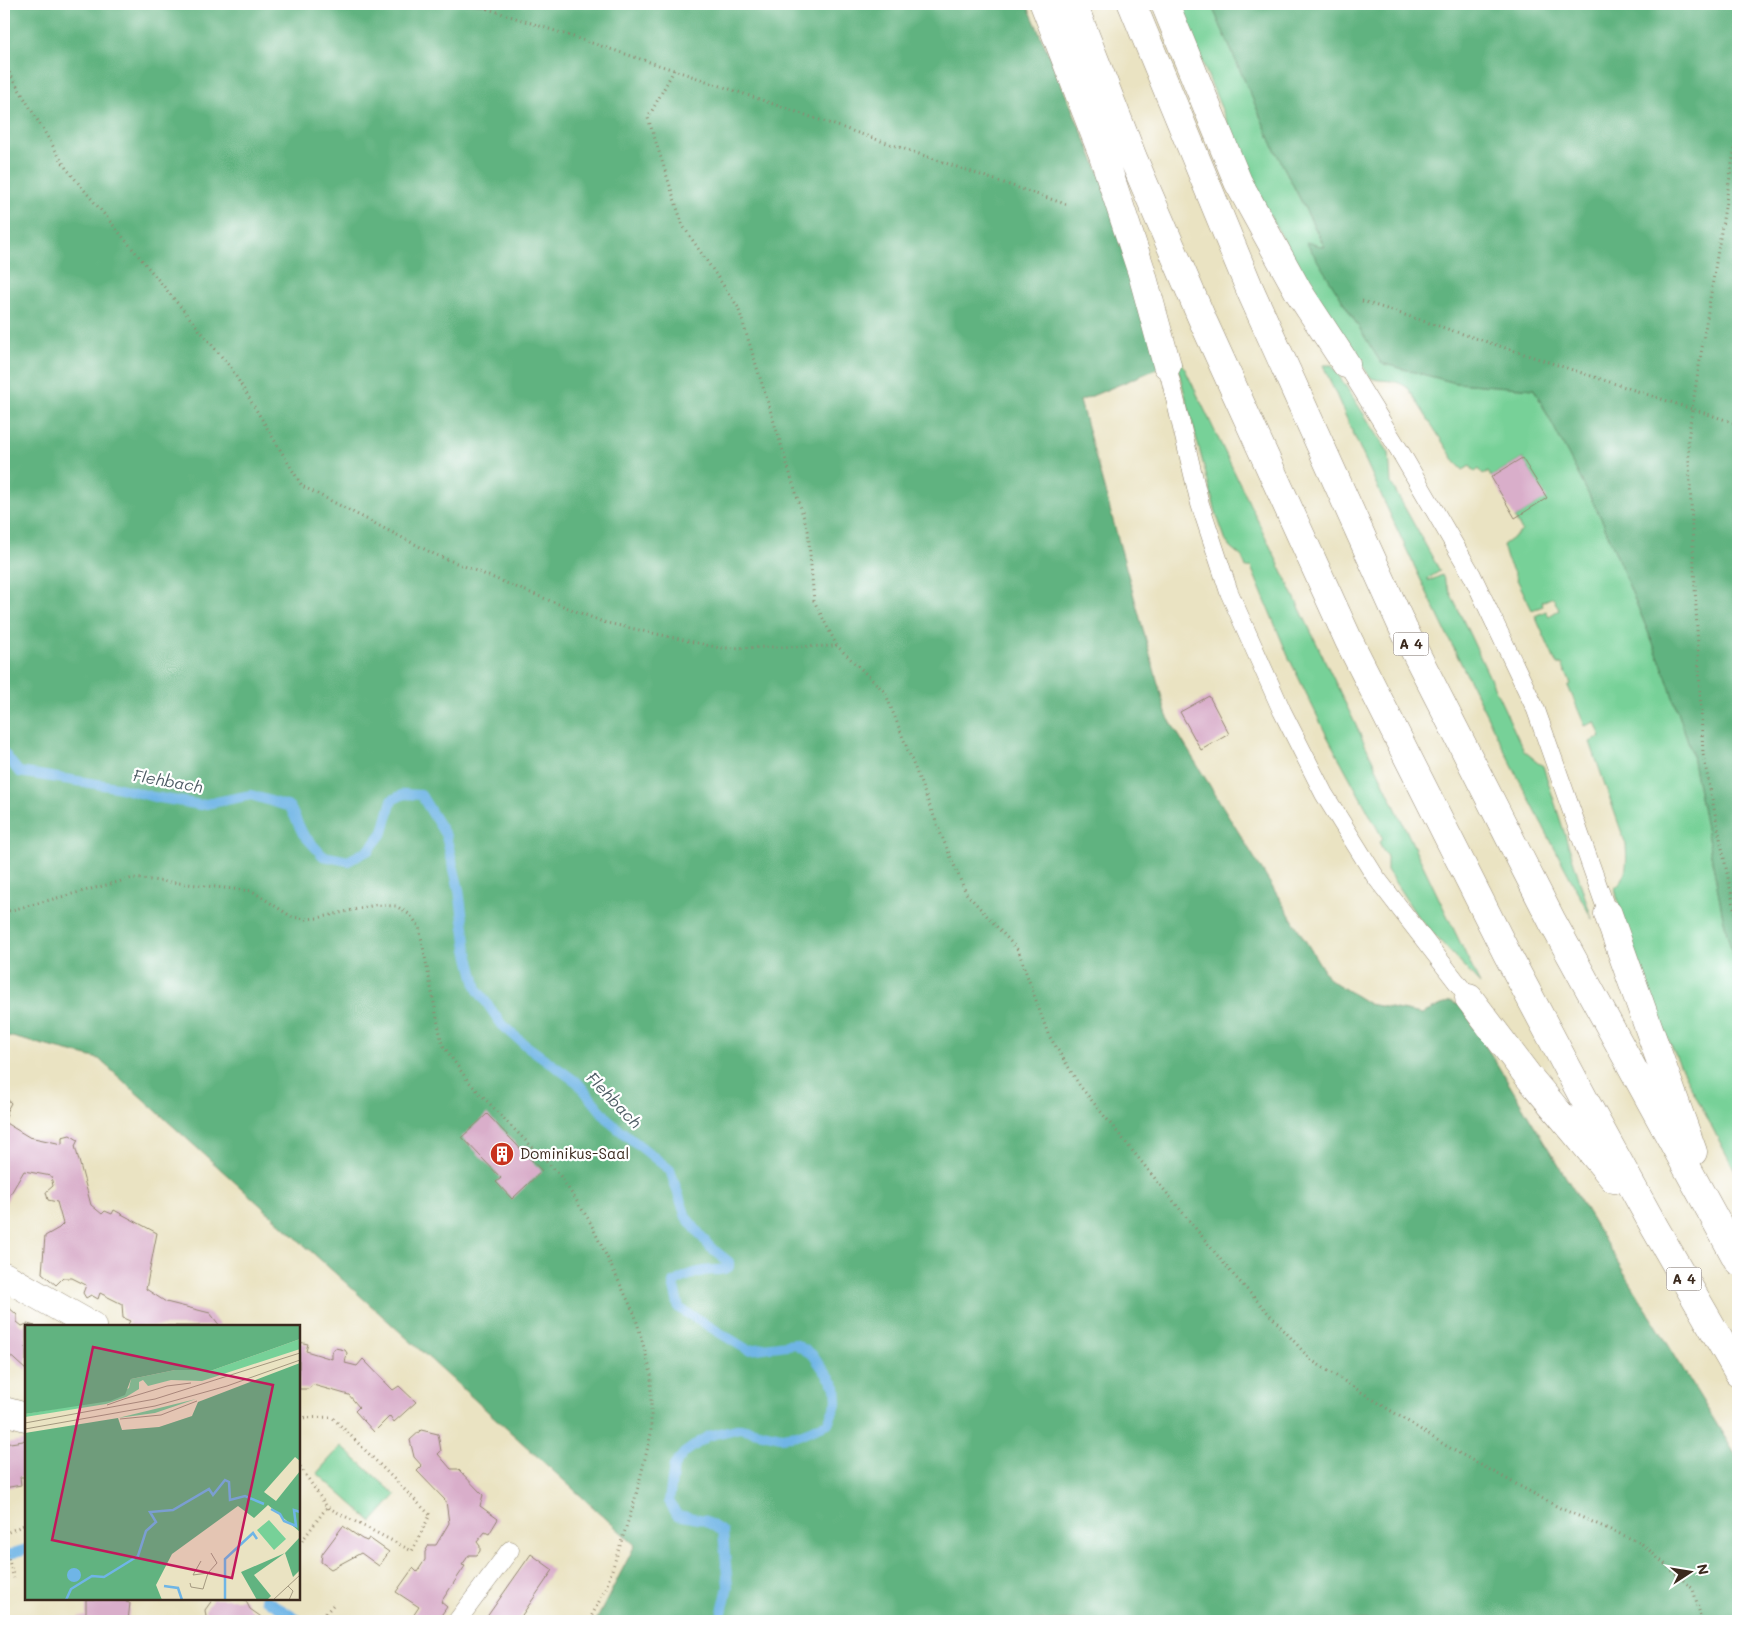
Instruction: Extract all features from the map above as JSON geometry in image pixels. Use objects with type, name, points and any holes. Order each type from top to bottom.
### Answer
[{"type":"main road","points":[[1044,4],[1103,155],[1141,270],[1166,365]]},
{"type":"main road","name":"A 4","points":[[1073,4],[1133,158],[1203,321],[1349,641],[1507,954],[1584,1099],[1655,1228],[1738,1372]]},
{"type":"main road","name":"A 4","points":[[1132,4],[1251,292],[1403,628],[1552,922],[1738,1261]]},
{"type":"main road","points":[[1164,4],[1238,182],[1298,291],[1346,364]]},
{"type":"main road","points":[[1608,914],[1723,1235]]},
{"type":"main road","points":[[1469,998],[1528,1076],[1655,1228]]},
{"type":"main road","points":[[4,1276],[90,1325]]},
{"type":"main road","points":[[4,1411],[25,1417]]},
{"type":"lane","points":[[1346,364],[1402,453],[1472,575],[1536,710],[1608,914]]},
{"type":"lane","points":[[1166,365],[1200,504],[1229,592],[1282,711],[1324,794],[1375,876],[1469,998]]},
{"type":"lane","points":[[457,1621],[510,1550]]},
{"type":"path","points":[[473,4],[1068,204]]},
{"type":"path","points":[[4,64],[66,168],[231,368],[302,486],[434,554],[603,622],[720,648],[837,646]]},
{"type":"path","points":[[674,70],[648,118],[683,226],[738,306],[808,530],[814,601],[837,646],[885,692],[966,893],[1018,950],[1048,1034],[1080,1086],[1230,1271],[1311,1360],[1448,1447],[1560,1508],[1641,1543],[1693,1588],[1702,1621]]},
{"type":"path","points":[[1738,128],[1688,441],[1703,754],[1738,927]]},
{"type":"path","points":[[1362,301],[1738,424]]},
{"type":"path","points":[[4,912],[133,878],[252,891],[292,917],[306,919],[375,905],[396,906],[409,914],[419,926],[442,1044],[468,1081],[559,1174],[589,1220],[635,1315],[652,1373],[651,1434],[634,1503],[606,1588],[589,1621]]},
{"type":"path","points":[[300,1418],[332,1417],[430,1515],[412,1551],[327,1507],[300,1466]]},
{"type":"path","points":[[300,1544],[327,1507]]},
{"type":"path","points":[[4,1534],[25,1524]]},
{"type":"path","points":[[4,1544],[14,1578]]},
{"type":"path","points":[[319,1621],[333,1605]]},
{"type":"green space","points":[[4,4],[1027,4],[1173,344],[1176,361],[1080,401],[1167,716],[1329,979],[1369,1004],[1422,1014],[1450,1001],[1462,1007],[1738,1459],[1738,1621],[596,1621],[635,1545],[99,1059],[4,1035]]},
{"type":"green space","points":[[1178,4],[1211,4],[1275,150],[1325,248],[1307,243],[1381,363],[1456,383],[1534,389],[1602,520],[1663,668],[1691,750],[1723,917],[1738,977],[1738,1176],[1683,1071],[1643,982],[1627,935],[1615,888],[1624,874],[1626,845],[1590,742],[1601,737],[1595,722],[1585,726],[1568,686],[1571,684],[1562,664],[1557,665],[1535,616],[1546,611],[1549,616],[1559,610],[1553,597],[1542,602],[1543,606],[1532,610],[1507,559],[1503,545],[1522,531],[1515,518],[1546,498],[1522,458],[1491,477],[1488,472],[1483,474],[1479,469],[1475,472],[1470,466],[1463,470],[1456,463],[1408,388],[1398,382],[1371,378],[1321,305],[1270,216],[1247,170]]},
{"type":"green space","points":[[1211,4],[1738,4],[1738,977],[1723,917],[1691,750],[1663,668],[1602,520],[1534,389],[1456,383],[1381,363],[1306,242],[1325,247],[1275,150]]},
{"type":"green space","points":[[1173,344],[1480,984],[1417,916],[1387,870],[1387,857],[1379,842],[1383,839],[1327,736],[1288,656],[1251,567],[1246,568],[1242,557],[1226,541],[1217,516]]},
{"type":"green space","points":[[1323,365],[1332,365],[1389,453],[1391,483],[1440,571],[1427,579],[1429,581],[1442,575],[1524,751],[1543,766],[1592,919],[1452,645]]},
{"type":"green space","points":[[341,1446],[396,1495],[372,1522],[317,1473]]},
{"type":"building","points":[[1522,458],[1547,498],[1515,518],[1491,477]]},
{"type":"building","points":[[1209,696],[1229,734],[1201,750],[1180,712]]},
{"type":"building","points":[[4,1095],[11,1103],[4,1121]]},
{"type":"building","name":"Dominikus-Saal","points":[[487,1114],[542,1171],[512,1199],[496,1182],[501,1178],[462,1137]]},
{"type":"building","points":[[4,1122],[29,1137],[62,1144],[62,1137],[70,1135],[78,1140],[75,1146],[91,1205],[102,1214],[105,1211],[112,1214],[114,1210],[157,1233],[146,1289],[166,1302],[210,1313],[219,1325],[128,1325],[130,1321],[123,1318],[122,1304],[100,1293],[98,1299],[91,1295],[86,1298],[83,1293],[86,1285],[72,1278],[63,1278],[56,1285],[42,1273],[45,1236],[63,1224],[57,1202],[48,1200],[46,1192],[53,1186],[51,1176],[24,1171],[4,1205]]},
{"type":"building","points":[[4,1303],[17,1315],[17,1322],[22,1326],[27,1324],[31,1325],[25,1325],[25,1369],[5,1351],[9,1347],[4,1343]]},
{"type":"building","points":[[300,1342],[308,1344],[306,1351],[332,1359],[332,1352],[335,1348],[345,1350],[347,1353],[345,1363],[357,1366],[363,1359],[393,1390],[399,1386],[416,1402],[394,1422],[390,1416],[374,1432],[355,1411],[359,1407],[349,1395],[313,1385],[308,1389],[300,1389]]},
{"type":"building","points":[[421,1430],[438,1434],[441,1451],[438,1454],[451,1469],[458,1469],[483,1495],[480,1506],[498,1519],[489,1534],[485,1532],[477,1542],[480,1546],[480,1551],[477,1555],[469,1555],[462,1565],[465,1566],[441,1602],[447,1607],[437,1621],[421,1621],[413,1616],[419,1607],[396,1592],[413,1568],[417,1572],[425,1560],[425,1552],[429,1545],[436,1545],[449,1523],[446,1501],[417,1471],[422,1466],[414,1457],[410,1440]]},
{"type":"building","points":[[25,1439],[25,1477],[20,1477],[21,1485],[4,1488],[4,1444]]},
{"type":"building","points":[[343,1526],[362,1539],[367,1541],[369,1538],[389,1552],[379,1566],[361,1553],[331,1569],[321,1562],[322,1554]]},
{"type":"building","points":[[531,1554],[553,1570],[518,1621],[484,1621]]},
{"type":"building","points":[[86,1600],[126,1600],[126,1602],[130,1603],[128,1621],[79,1621],[78,1617],[86,1616]]},
{"type":"building","points":[[212,1600],[246,1600],[250,1609],[267,1621],[223,1621],[206,1617],[205,1610]]},
{"type":"waterway","name":"Flehbach","points":[[4,753],[19,772],[116,787],[154,797],[201,805],[251,795],[290,807],[303,834],[323,856],[348,861],[369,850],[383,832],[392,800],[404,794],[421,795],[446,836],[459,890],[467,949],[477,989],[502,1025],[524,1044],[578,1083],[611,1123],[670,1170],[686,1217],[710,1247],[729,1262],[729,1267],[726,1269],[707,1270],[684,1277],[673,1283],[679,1308],[748,1350],[795,1344],[813,1355],[836,1387],[837,1402],[828,1423],[798,1435],[781,1437],[740,1428],[708,1436],[684,1453],[674,1466],[669,1501],[677,1515],[704,1520],[723,1532],[728,1587],[720,1621]]},
{"type":"waterway","points":[[4,1556],[25,1549]]},
{"type":"waterway","points":[[267,1600],[300,1621]]},
{"type":"place","name":"Dominikus-Saal","points":[[502,1154]]}]
